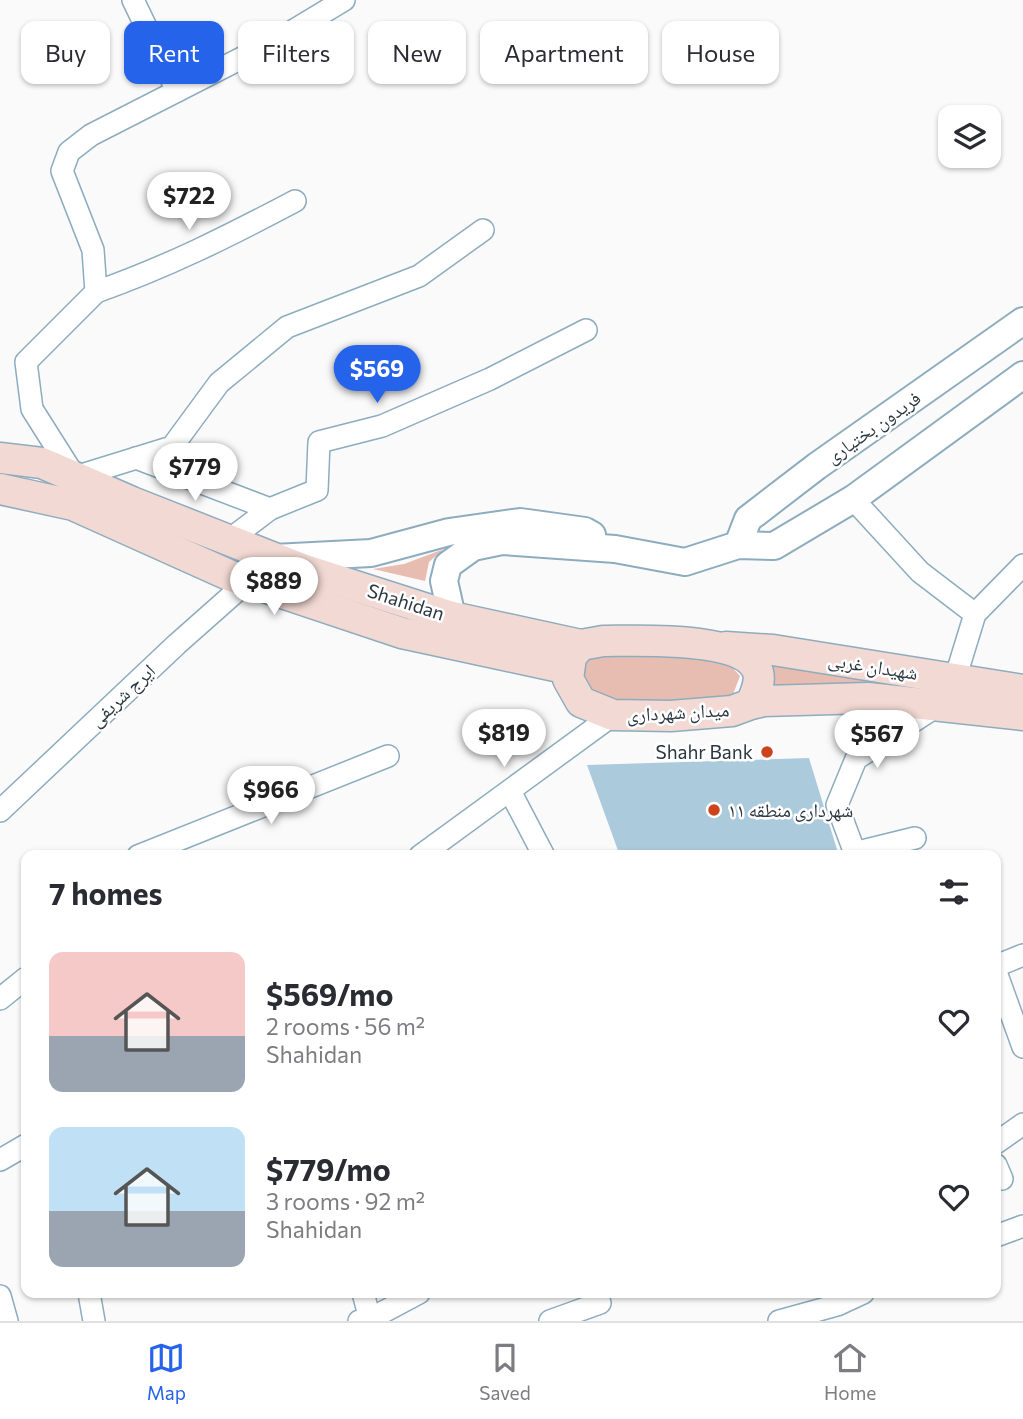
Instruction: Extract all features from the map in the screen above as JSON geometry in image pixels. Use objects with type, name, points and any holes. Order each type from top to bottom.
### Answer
[{"type":"main road","name":"Shahidan","points":[[0,458],[42,463],[274,558],[575,657]]},
{"type":"main road","name":"Shahidan","points":[[0,489],[73,505],[247,582],[402,633],[575,657]]},
{"type":"main road","name":"میدان شهرداری","points":[[603,641],[678,642],[723,646],[748,659],[758,672],[758,688],[751,704],[732,711],[695,715],[613,715],[582,702],[568,678],[575,657],[603,641]]},
{"type":"main road","name":"شهیدان غربی","points":[[723,646],[773,650],[1023,690]]},
{"type":"main road","name":"شهیدان غربی","points":[[751,704],[764,701],[869,698],[1023,715]]},
{"type":"street","points":[[133,0],[177,91]]},
{"type":"street","points":[[96,292],[93,250],[62,171],[69,152],[91,135],[281,38],[344,0]]},
{"type":"street","points":[[295,201],[151,273],[96,292],[26,362],[32,409],[75,477],[172,447],[219,383],[287,327],[419,276],[483,230]]},
{"type":"street","name":"فریدون بختیاری","points":[[738,545],[748,519],[817,466],[1023,321]]},
{"type":"street","points":[[229,540],[270,509],[317,490],[320,442],[382,426],[490,379],[586,330]]},
{"type":"street","points":[[452,617],[444,581],[448,565],[473,547],[502,541],[615,549],[685,562],[738,545],[774,546],[853,499],[1023,375]]},
{"type":"street","points":[[136,458],[270,509]]},
{"type":"street","points":[[853,499],[920,572],[975,614]]},
{"type":"street","points":[[274,558],[371,552],[449,533],[520,522],[585,531],[615,549]]},
{"type":"street","points":[[955,679],[975,614],[1023,565]]},
{"type":"street","name":"ایرج شریفی","points":[[0,811],[177,644],[247,582]]},
{"type":"street","points":[[854,850],[837,805],[856,759],[937,706]]},
{"type":"street","points":[[428,850],[613,715]]},
{"type":"street","points":[[153,850],[388,756]]},
{"type":"street","points":[[510,790],[541,850]]},
{"type":"street","points":[[870,850],[915,838]]},
{"type":"street","points":[[1001,964],[1023,956]]},
{"type":"street","points":[[0,999],[21,982]]},
{"type":"street","points":[[1001,986],[1023,1047]]},
{"type":"street","points":[[1001,1139],[1023,1124]]},
{"type":"street","points":[[0,1160],[21,1148]]},
{"type":"street","points":[[1001,1234],[1023,1226]]},
{"type":"street","points":[[0,1296],[7,1321]]},
{"type":"street","points":[[90,1298],[93,1321]]},
{"type":"street","points":[[363,1298],[365,1320],[409,1298]]},
{"type":"street","points":[[550,1321],[600,1303],[598,1298]]},
{"type":"street","points":[[779,1321],[837,1305],[852,1298]]},
{"type":"shaded area","points":[[444,549],[429,562],[425,581],[373,569],[404,564]]},
{"type":"shaded area","points":[[708,654],[728,663],[740,676],[732,697],[715,702],[607,702],[588,689],[580,673],[593,655]]},
{"type":"shaded area","points":[[770,661],[871,682],[773,689]]},
{"type":"building","name":"شهرداری منطقه ۱۱","points":[[809,758],[837,850],[618,850],[587,765]]},
{"type":"place","name":"Shahr Bank","points":[[767,752]]},
{"type":"place","name":"شهرداری منطقه ۱۱","points":[[714,810]]}]
